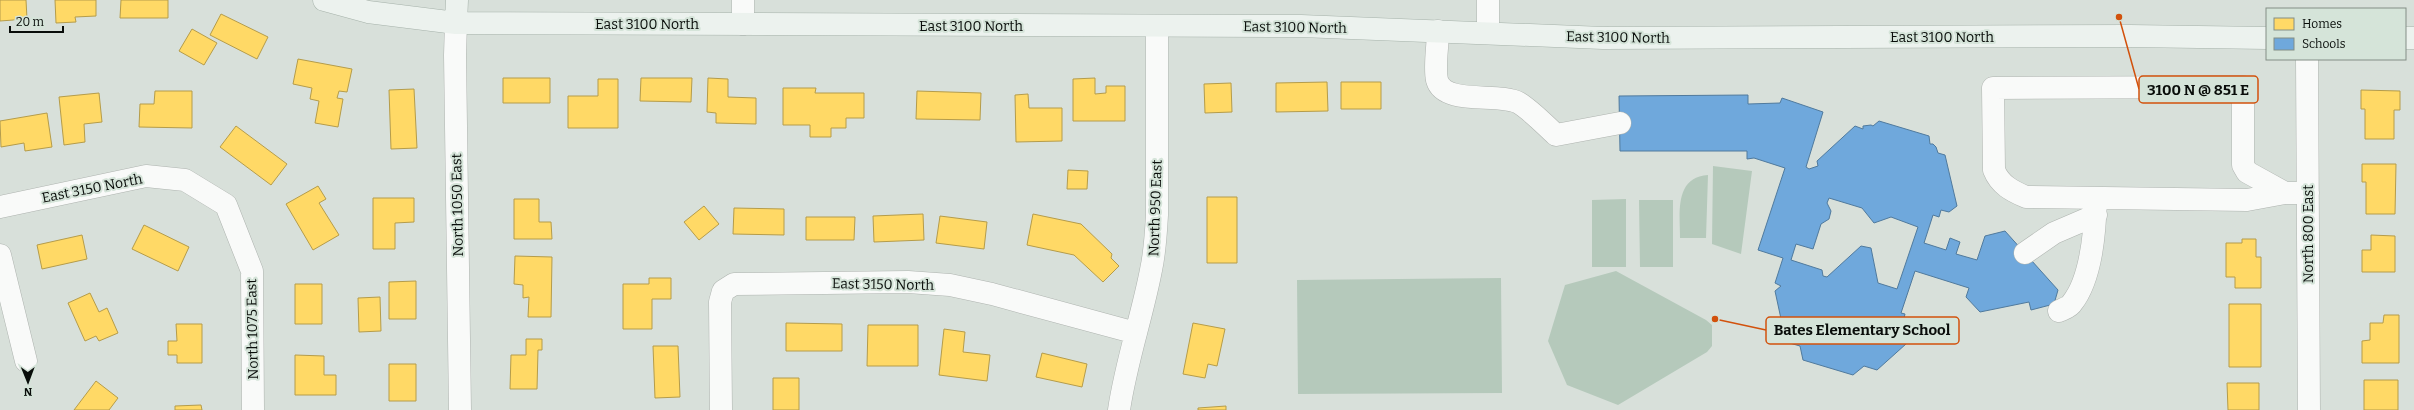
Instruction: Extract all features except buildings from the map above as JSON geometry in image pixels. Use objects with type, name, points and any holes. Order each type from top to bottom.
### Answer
[{"type":"main road","name":"East 3100 North","points":[[324,0],[368,12],[456,23],[1301,26],[1603,38],[2130,36],[2266,38]]},
{"type":"main road","name":"North 1050 East","points":[[456,23],[457,0]]},
{"type":"street","points":[[743,0],[743,24]]},
{"type":"street","points":[[1488,0],[1488,33]]},
{"type":"street","name":"North 1050 East","points":[[456,23],[455,55],[460,410]]},
{"type":"street","name":"North 950 East","points":[[1119,410],[1124,377],[1152,268],[1158,215],[1157,26]]},
{"type":"street","points":[[1438,31],[1437,81],[1444,89],[1457,96],[1505,99],[1519,103],[1556,135],[1620,123]]},
{"type":"street","name":"North 800 East","points":[[2307,60],[2309,410]]},
{"type":"street","points":[[2285,193],[2248,172],[2243,165],[2243,87],[1993,88],[1994,170],[1998,178],[2006,187],[2026,197],[2096,207],[2247,200],[2285,193],[2308,193]]},
{"type":"street","name":"East 3150 North","points":[[0,208],[146,176],[185,180]]},
{"type":"street","name":"North 1075 East","points":[[185,180],[226,205],[252,271],[253,410]]},
{"type":"street","points":[[2025,253],[2096,207]]},
{"type":"street","points":[[2059,311],[2072,305],[2082,286],[2091,250],[2096,207]]},
{"type":"street","points":[[0,255],[26,361]]},
{"type":"street","name":"East 3150 North","points":[[721,410],[720,302],[723,291],[734,284],[908,282],[942,285],[992,294],[1136,333]]},
{"type":"green space","points":[[1713,166],[1752,171],[1741,254],[1712,244]]},
{"type":"green space","points":[[1708,175],[1706,238],[1680,238],[1680,208],[1684,189],[1689,182],[1697,177]]},
{"type":"green space","points":[[1626,199],[1626,267],[1592,267],[1592,200]]},
{"type":"green space","points":[[1639,200],[1673,200],[1673,267],[1640,267]]},
{"type":"green space","points":[[1616,271],[1706,320],[1712,325],[1712,346],[1707,352],[1618,405],[1567,385],[1548,341],[1565,285]]},
{"type":"green space","points":[[1501,278],[1502,393],[1298,394],[1297,280]]},
{"type":"place","name":"3100 N @ 851 E","points":[[2119,17]]},
{"type":"place","name":"Bates Elementary School","points":[[1715,319]]}]
